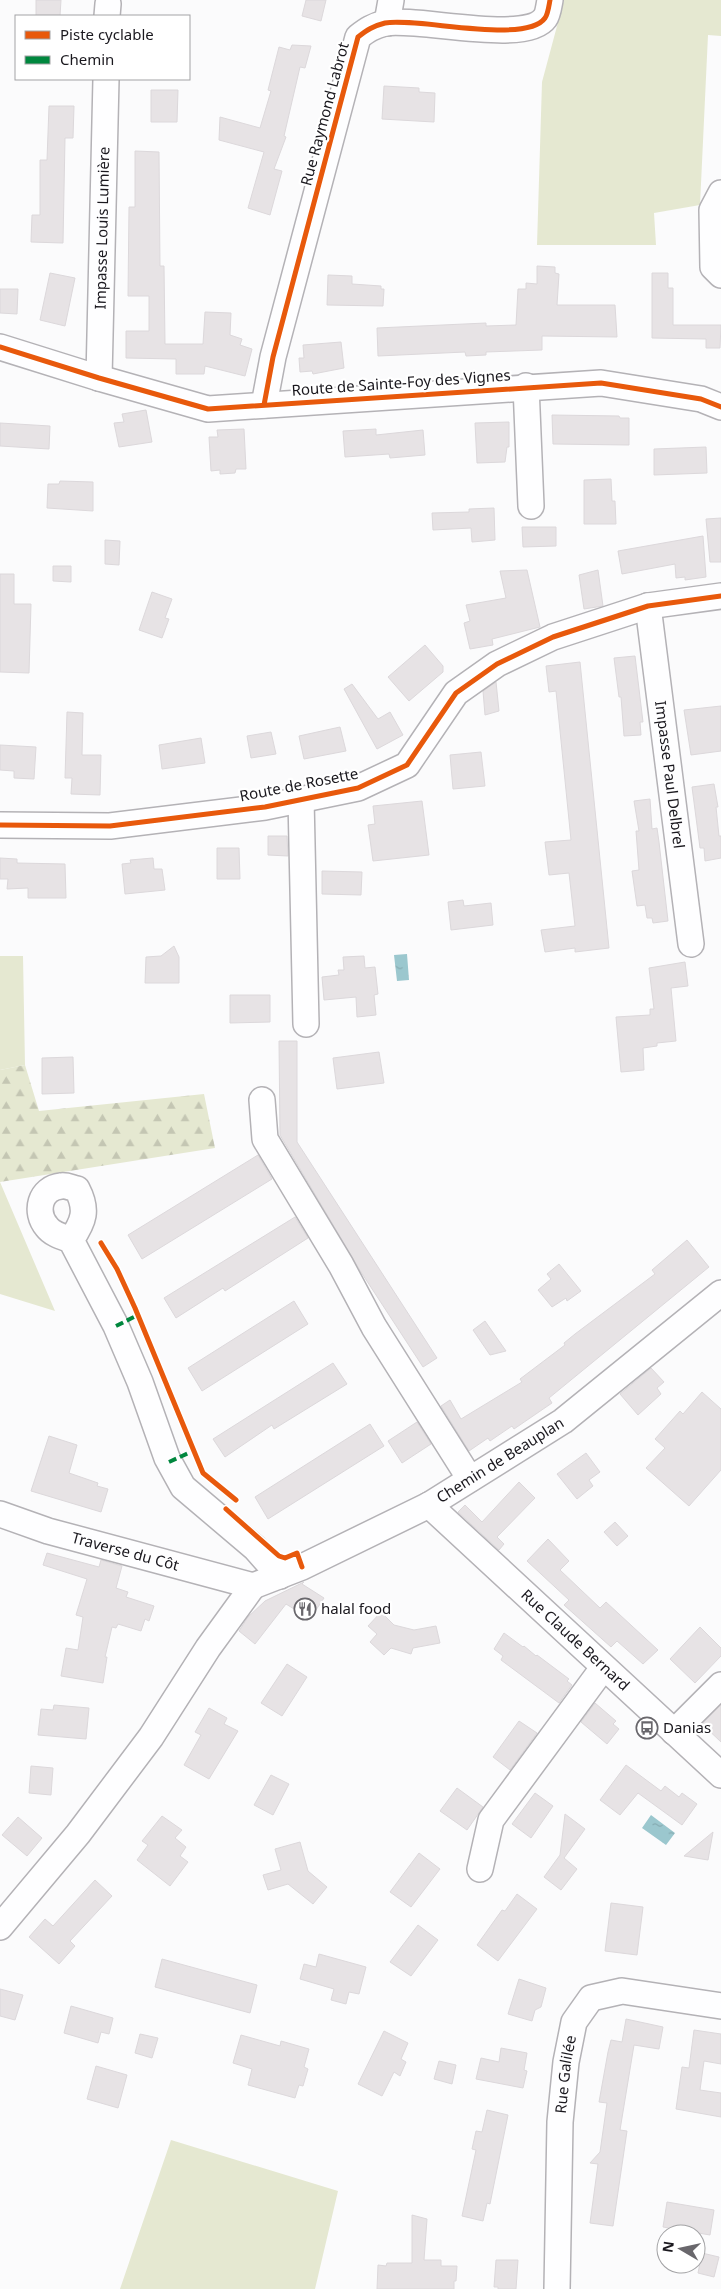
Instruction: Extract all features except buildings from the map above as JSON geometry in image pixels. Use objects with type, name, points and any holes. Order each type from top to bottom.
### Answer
[{"type":"street","name":"Rue Raymond Labrot","points":[[264,405],[273,357],[358,37],[389,11],[468,29],[531,29],[546,18],[550,0]]},
{"type":"street","name":"Impasse Louis Lumière","points":[[99,378],[106,80]]},
{"type":"street","points":[[721,193],[712,210],[713,267],[721,275]]},
{"type":"street","name":"Route de Sainte-Foy des Vignes","points":[[0,347],[208,409],[601,382],[701,399],[721,407]]},
{"type":"street","points":[[526,386],[531,506]]},
{"type":"street","name":"Route de Rosette","points":[[0,824],[110,826],[265,806],[358,788],[406,765],[456,693],[497,664],[553,636],[648,606],[721,596]]},
{"type":"street","name":"Impasse Paul Delbrel","points":[[648,606],[691,944]]},
{"type":"street","points":[[301,799],[306,1024]]},
{"type":"street","points":[[262,1100],[265,1139],[341,1266],[374,1327],[470,1479]]},
{"type":"street","points":[[71,1240],[116,1326],[140,1382],[167,1458],[183,1487],[255,1548],[280,1576]]},
{"type":"street","name":"Chemin de Beauplan","points":[[253,1586],[280,1576],[429,1505],[563,1421],[721,1293]]},
{"type":"street","name":"Rue Claude Bernard","points":[[429,1505],[603,1668],[721,1775]]},
{"type":"street","name":"Traverse du Côt","points":[[0,1514],[48,1531],[253,1586]]},
{"type":"street","points":[[0,1926],[78,1834],[151,1737],[208,1648],[253,1586]]},
{"type":"street","points":[[480,1869],[492,1820],[603,1668]]},
{"type":"street","points":[[674,1732],[721,1685]]},
{"type":"street","name":"Rue Galilée","points":[[557,2289],[560,2122],[566,2062],[574,2022],[591,1998],[622,1992],[721,2006]]},
{"type":"green space","points":[[564,0],[721,0],[721,36],[708,35],[700,205],[654,213],[656,245],[537,245],[542,82]]},
{"type":"green space","points":[[0,956],[23,956],[25,1065],[0,1070]]},
{"type":"green space","points":[[25,1065],[39,1111],[204,1094],[215,1148],[0,1182],[0,1070]]},
{"type":"green space","points":[[0,1182],[55,1311],[0,1294]]},
{"type":"green space","points":[[171,2140],[338,2191],[315,2289],[120,2289]]},
{"type":"water","points":[[407,954],[409,980],[397,981],[394,955]]},
{"type":"water","points":[[651,1815],[675,1833],[666,1845],[642,1828]]},
{"type":"marked path","points":[[116,1326],[138,1315]]},
{"type":"marked path","points":[[169,1462],[193,1451]]},
{"type":"cycle path","points":[[264,405],[273,357],[358,37],[377,25],[400,22],[494,30],[534,26],[545,18],[550,0]]},
{"type":"cycle path","points":[[0,347],[208,409],[601,383],[701,399],[721,407]]},
{"type":"cycle path","points":[[0,825],[110,826],[265,807],[358,788],[407,765],[456,693],[497,664],[553,637],[648,606],[721,596]]},
{"type":"cycle path","points":[[101,1243],[117,1269],[135,1308],[203,1473],[236,1500]]},
{"type":"cycle path","points":[[226,1509],[279,1556],[285,1558],[297,1553],[302,1567]]},
{"type":"place","name":"halal food","points":[[305,1609]]},
{"type":"place","name":"Danias","points":[[647,1728]]}]
